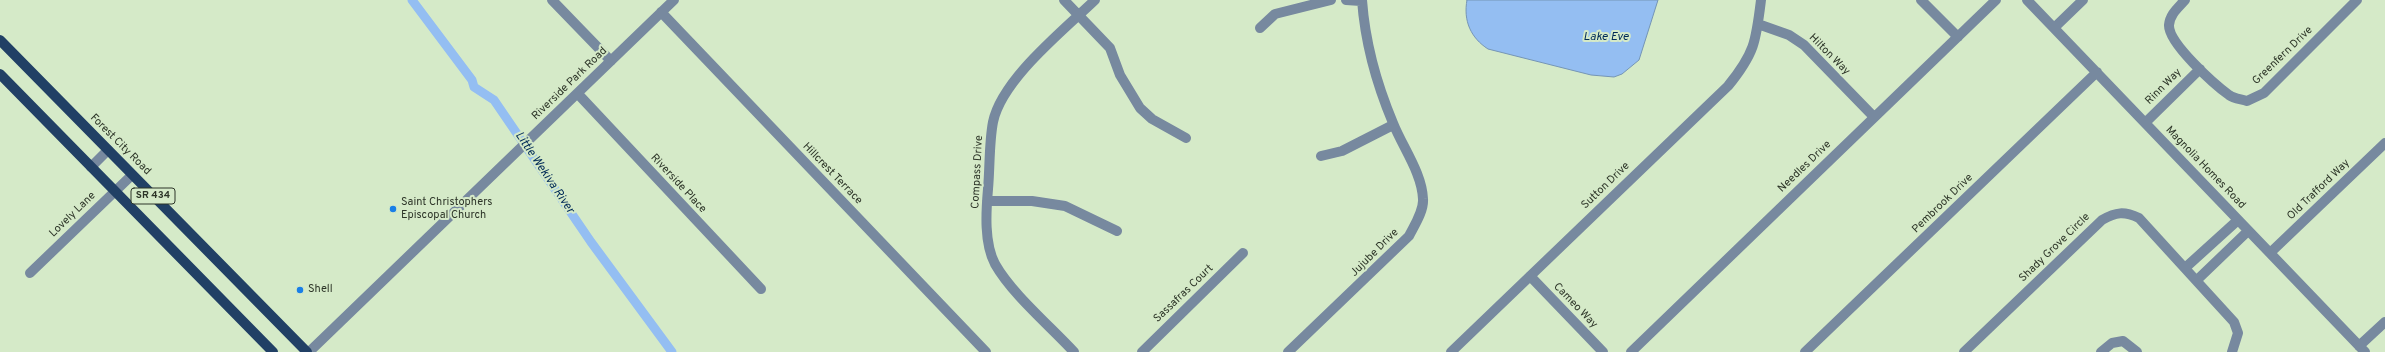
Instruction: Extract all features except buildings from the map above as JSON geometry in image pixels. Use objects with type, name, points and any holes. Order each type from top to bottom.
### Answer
[{"type":"main road","name":"Forest City Road","points":[[0,40],[308,352]]},
{"type":"main road","name":"SR 434","points":[[0,74],[273,352]]},
{"type":"street","points":[[552,0],[612,60]]},
{"type":"street","name":"Riverside Park Road","points":[[308,352],[578,94],[674,0]]},
{"type":"street","points":[[1064,0],[1110,48],[1120,74],[1140,108],[1152,119],[1186,138]]},
{"type":"street","name":"Compass Drive","points":[[1074,352],[1006,280],[995,262],[988,241],[987,201],[993,121],[1006,92],[1021,72],[1095,0]]},
{"type":"street","points":[[1260,28],[1275,14],[1331,0]]},
{"type":"street","points":[[1346,0],[1362,0]]},
{"type":"street","name":"Jujube Drive","points":[[1288,352],[1392,255],[1409,236],[1418,219],[1423,200],[1419,180],[1393,125],[1381,94],[1368,45],[1362,0]]},
{"type":"street","name":"Sutton Drive","points":[[1451,352],[1728,86],[1742,69],[1753,51],[1761,0]]},
{"type":"street","points":[[1921,0],[1958,37]]},
{"type":"street","name":"Needles Drive","points":[[1631,352],[1996,0]]},
{"type":"street","name":"Magnolia Homes Road","points":[[2027,0],[2362,349]]},
{"type":"street","points":[[2054,28],[2083,0]]},
{"type":"street","name":"Greenfern Drive","points":[[2185,0],[2172,14],[2169,26],[2173,38],[2200,69],[2230,96],[2247,101],[2264,93],[2357,0]]},
{"type":"street","name":"Hillcrest Terrace","points":[[661,12],[986,352]]},
{"type":"street","name":"Hilton Way","points":[[1758,24],[1789,35],[1804,46],[1874,117]]},
{"type":"street","name":"Rinn Way","points":[[2145,123],[2200,69]]},
{"type":"street","name":"Pembrook Drive","points":[[1805,352],[2097,72]]},
{"type":"street","name":"Riverside Place","points":[[578,94],[761,289]]},
{"type":"street","points":[[1321,156],[1342,151],[1393,125]]},
{"type":"street","name":"Old Trafford Way","points":[[2270,253],[2385,143]]},
{"type":"street","points":[[91,167],[108,150]]},
{"type":"street","name":"Lovely Lane","points":[[30,273],[132,174]]},
{"type":"street","points":[[987,201],[1032,200],[1065,206],[1117,231]]},
{"type":"street","name":"Shady Grove Circle","points":[[1964,352],[2102,220],[2115,212],[2127,212],[2139,218],[2185,268]]},
{"type":"street","points":[[2232,352],[2238,333],[2234,322],[2185,268],[2238,220]]},
{"type":"street","points":[[2197,280],[2248,231]]},
{"type":"street","name":"Sassafras Court","points":[[1142,352],[1243,253]]},
{"type":"street","name":"Cameo Way","points":[[1530,276],[1603,352]]},
{"type":"street","points":[[2362,349],[2385,322]]},
{"type":"street","points":[[2101,352],[2112,343],[2123,341],[2137,352]]},
{"type":"water","name":"Lake Eve","points":[[1467,0],[1658,0],[1639,60],[1622,74],[1614,77],[1591,75],[1488,49],[1477,40],[1467,22]]},
{"type":"waterway","name":"Little Wekiva River","points":[[412,0],[472,80],[474,87],[494,100],[591,242],[672,352]]},
{"type":"place","name":"Saint Christophers Episcopal Church","points":[[393,209]]},
{"type":"place","name":"Shell","points":[[300,290]]}]
